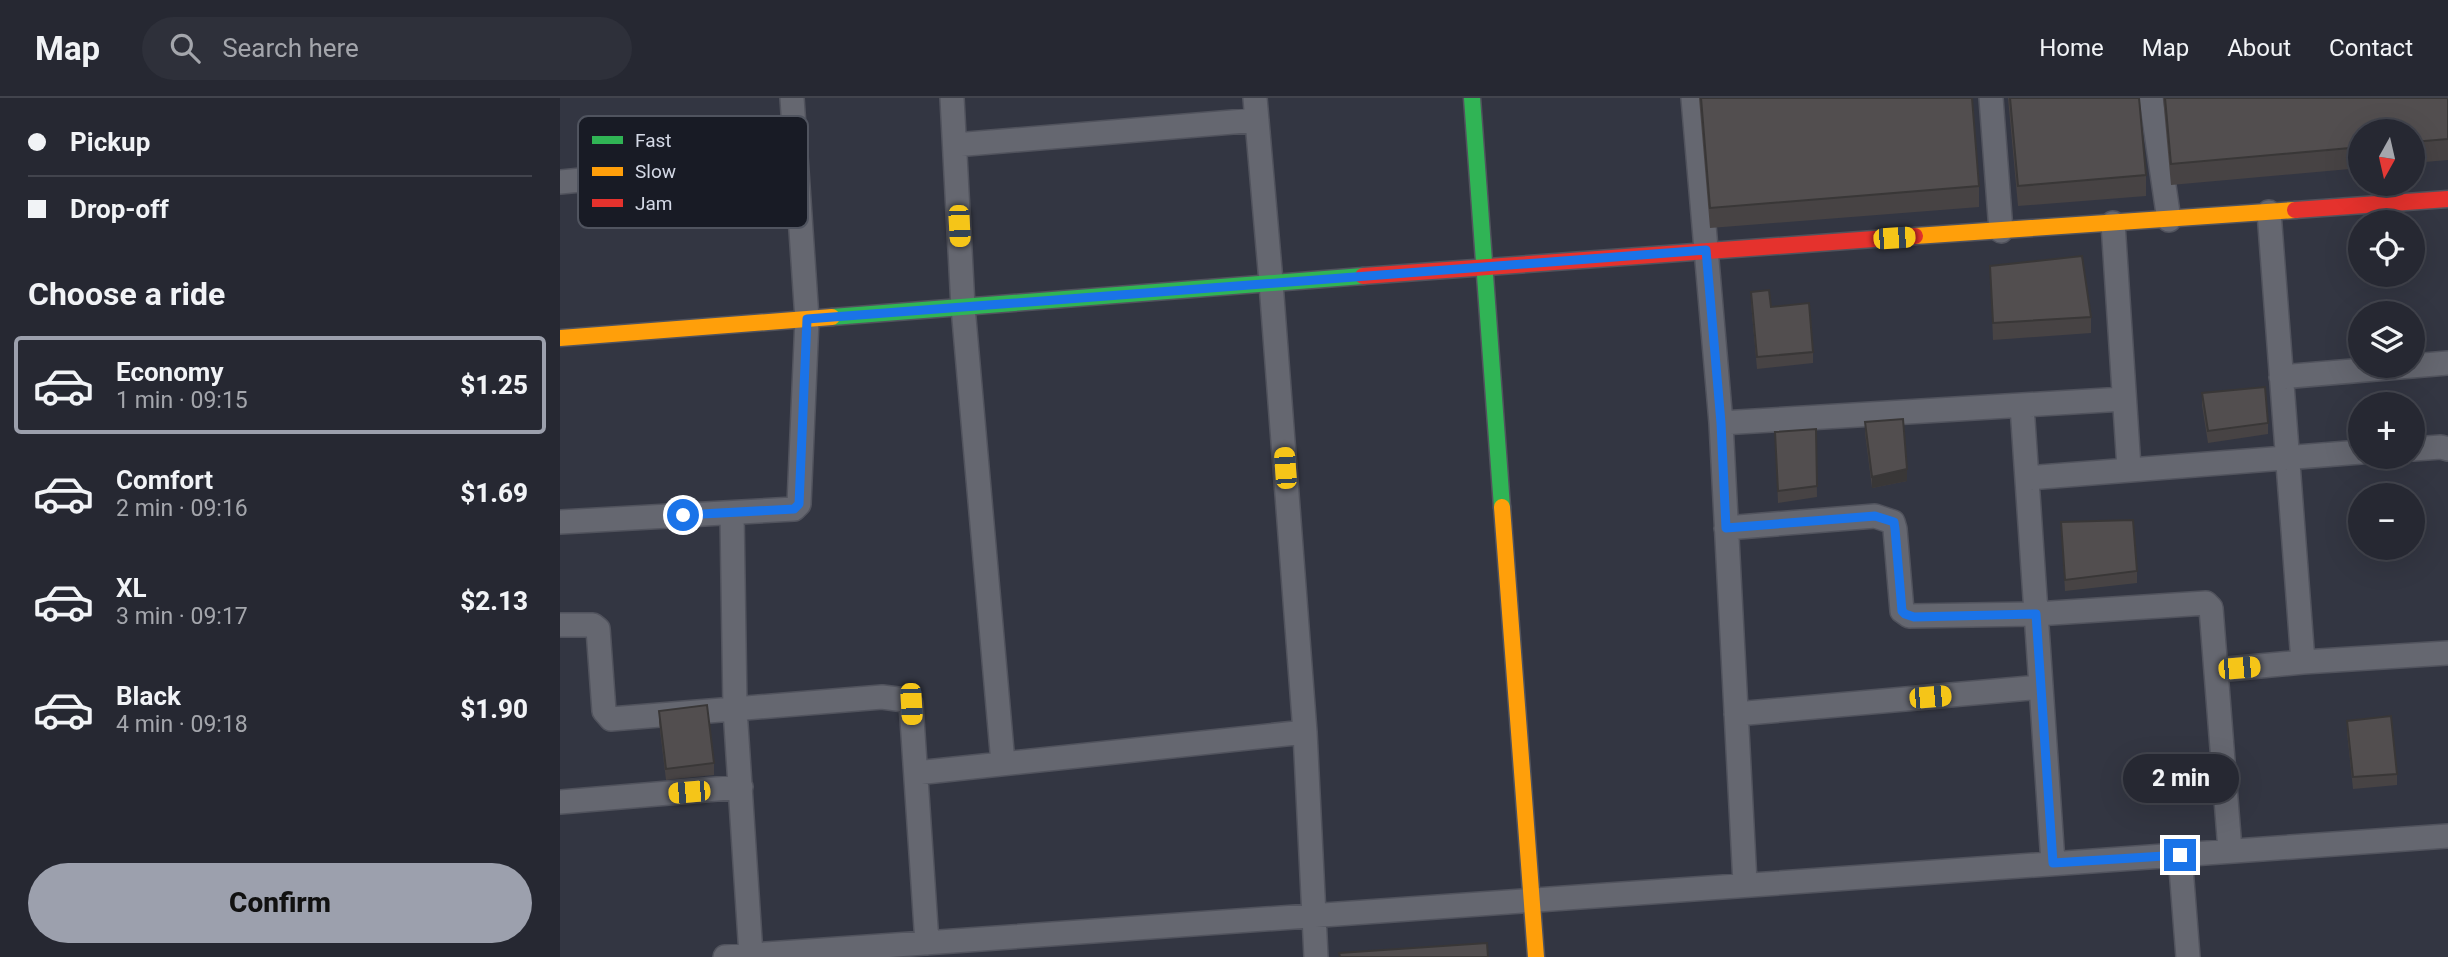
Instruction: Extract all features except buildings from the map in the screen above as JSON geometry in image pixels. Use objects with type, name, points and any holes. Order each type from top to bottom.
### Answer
[{"type":"street","points":[[792,98],[793,116]]},
{"type":"street","points":[[952,98],[963,307],[1003,763]]},
{"type":"street","points":[[1472,98],[1536,957]]},
{"type":"street","points":[[1693,98],[1721,423],[1745,883]]},
{"type":"street","points":[[1992,98],[2001,231]]},
{"type":"street","points":[[2151,98],[2169,220]]},
{"type":"street","points":[[954,145],[1256,109],[1304,732],[1317,957]]},
{"type":"street","points":[[560,182],[578,180]]},
{"type":"street","points":[[560,338],[1706,250],[2448,199]]},
{"type":"street","points":[[2269,212],[2303,662]]},
{"type":"street","points":[[2113,223],[2129,468]]},
{"type":"street","points":[[560,523],[794,509],[799,504],[807,319],[801,228]]},
{"type":"street","points":[[2281,377],[2448,363]]},
{"type":"street","points":[[1721,423],[2124,399]]},
{"type":"street","points":[[2022,405],[2053,863]]},
{"type":"street","points":[[2425,449],[2448,449]]},
{"type":"street","points":[[2027,478],[2348,453]]},
{"type":"street","points":[[732,513],[735,709],[751,955]]},
{"type":"street","points":[[1726,528],[1875,516],[1894,522],[1902,611],[1914,617],[2036,614],[2206,603],[2211,608],[2230,850]]},
{"type":"street","points":[[560,625],[593,625],[598,629],[604,711],[611,719],[882,697],[905,699],[911,704],[927,943]]},
{"type":"street","points":[[2217,670],[2448,653]]},
{"type":"street","points":[[1737,714],[2041,687]]},
{"type":"street","points":[[916,773],[1304,732]]},
{"type":"street","points":[[560,802],[741,787]]},
{"type":"street","points":[[725,957],[843,953],[927,943],[1013,947],[1313,916],[1745,883],[2448,836]]},
{"type":"street","points":[[2180,855],[2188,957]]},
{"type":"traffic: fast","points":[[1472,98],[1502,507]]},
{"type":"traffic: fast","points":[[832,317],[1363,276]]},
{"type":"traffic: slow","points":[[1915,236],[2295,210]]},
{"type":"traffic: slow","points":[[560,338],[832,317]]},
{"type":"traffic: slow","points":[[1502,507],[1536,957]]},
{"type":"traffic: jam","points":[[2295,210],[2448,199]]},
{"type":"traffic: jam","points":[[1363,276],[1915,236]]},
{"type":"route","points":[[683,515],[794,509],[799,504],[807,319],[1706,250],[1721,423],[1726,528],[1875,516],[1887,519],[1894,522],[1902,611],[1905,614],[1914,617],[2036,614],[2053,863],[2180,855]]}]
